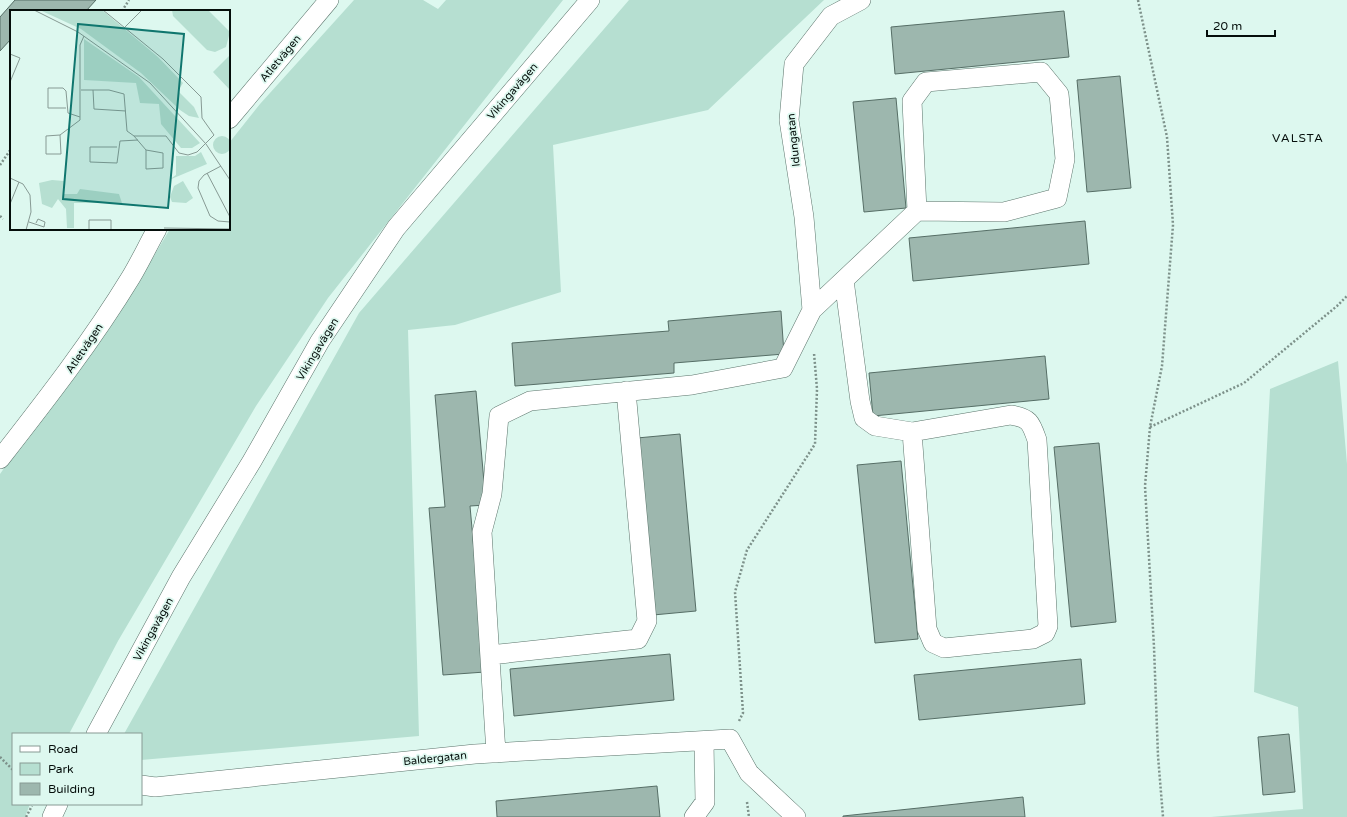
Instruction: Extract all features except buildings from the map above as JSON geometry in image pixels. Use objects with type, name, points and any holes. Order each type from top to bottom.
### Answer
[{"type":"street","name":"Atletvägen","points":[[230,117],[329,0]]},
{"type":"street","name":"Vikingavägen","points":[[97,733],[181,577],[252,461],[320,341],[396,228],[590,0]]},
{"type":"street","name":"Idungatan","points":[[812,310],[804,217],[789,120],[794,64],[831,16],[861,0]]},
{"type":"street","points":[[496,753],[482,532],[492,494],[499,416],[530,401],[692,385],[783,368],[812,310],[917,211],[1004,212],[1057,198],[1065,159],[1059,94],[1041,72],[926,82],[912,101],[917,211]]},
{"type":"street","name":"Atletvägen","points":[[0,459],[62,379],[131,277],[156,230]]},
{"type":"street","points":[[844,280],[860,401],[864,418],[875,426],[912,432],[1011,415],[1022,417],[1031,424],[1037,440],[1048,626],[1045,633],[1033,639],[944,648],[933,643],[927,629],[912,432]]},
{"type":"street","points":[[490,655],[638,640],[647,621],[626,391]]},
{"type":"street","points":[[730,739],[749,773],[796,817]]},
{"type":"street","name":"Baldergatan","points":[[142,785],[155,787],[330,768],[496,753],[730,739]]},
{"type":"street","points":[[694,817],[705,802],[704,741]]},
{"type":"street","points":[[52,817],[58,805]]},
{"type":"path","points":[[123,10],[128,0]]},
{"type":"path","points":[[1138,0],[1167,137],[1173,225],[1162,366],[1150,427],[1145,486],[1154,647],[1158,756],[1163,817]]},
{"type":"path","points":[[0,165],[10,150]]},
{"type":"path","points":[[0,216],[3,219]]},
{"type":"path","points":[[1150,427],[1244,383],[1347,296]]},
{"type":"path","points":[[730,739],[743,713],[735,592],[747,550],[815,444],[817,388],[814,349]]},
{"type":"path","points":[[0,757],[12,769]]},
{"type":"path","points":[[747,798],[749,817]]},
{"type":"path","points":[[26,817],[32,805]]},
{"type":"green space","points":[[354,0],[423,0],[438,9],[446,0],[563,0],[328,298],[256,406],[118,641],[70,733],[12,733],[12,805],[30,805],[25,817],[0,817],[0,474],[152,259],[169,230],[230,230],[230,142],[260,104]]},
{"type":"green space","points":[[629,0],[824,0],[708,110],[553,145],[561,292],[455,325],[408,330],[419,736],[142,760],[142,733],[125,733],[359,313]]},
{"type":"green space","points":[[1338,361],[1347,464],[1347,817],[1211,817],[1303,809],[1298,707],[1254,692],[1270,389]]},
{"type":"district","name":"VALSTA","points":[[1298,138]]}]
